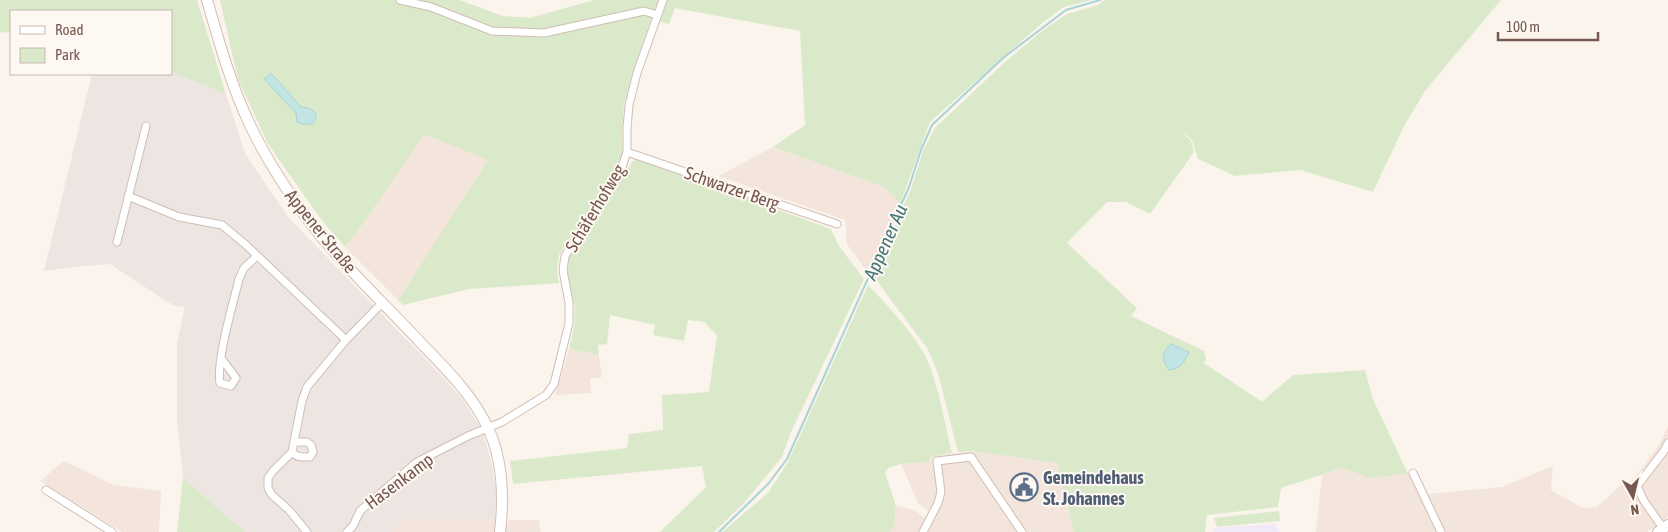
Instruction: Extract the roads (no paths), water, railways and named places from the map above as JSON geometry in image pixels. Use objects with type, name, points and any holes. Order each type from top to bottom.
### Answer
[{"type":"street","name":"Appener Straße","points":[[207,0],[235,88],[250,124],[270,163],[302,212],[324,239],[465,390],[488,428]]},
{"type":"street","points":[[400,0],[432,6],[492,31],[544,34],[644,11],[657,15]]},
{"type":"street","name":"Schäferhofweg","points":[[488,428],[546,395],[554,384],[569,323],[569,303],[563,270],[565,256],[622,167],[627,152],[629,105],[637,73],[663,0]]},
{"type":"street","points":[[117,242],[146,126]]},
{"type":"street","name":"Schwarzer Berg","points":[[627,152],[837,224]]},
{"type":"street","points":[[128,196],[179,216],[222,225],[346,340]]},
{"type":"street","points":[[221,358],[239,279],[244,268],[257,256]]},
{"type":"street","points":[[307,532],[290,510],[272,494],[268,488],[268,478],[292,452],[302,401],[307,387],[346,340],[383,302]]},
{"type":"street","points":[[488,428],[502,481],[500,532]]},
{"type":"street","name":"Hasenkamp","points":[[347,532],[360,511],[417,462],[488,428]]},
{"type":"street","points":[[292,452],[298,457],[310,457],[313,452],[311,445],[307,442],[295,442]]},
{"type":"street","points":[[1661,530],[1644,501],[1638,486],[1668,443]]},
{"type":"street","points":[[923,532],[938,503],[941,492],[937,461],[971,457],[1022,532]]},
{"type":"street","points":[[1413,473],[1441,532]]},
{"type":"street","points":[[46,490],[112,532]]},
{"type":"water","points":[[271,73],[301,107],[312,110],[316,114],[312,124],[297,122],[296,113],[264,79]]},
{"type":"water","points":[[1171,344],[1189,352],[1179,367],[1169,370],[1165,363],[1164,353]]},
{"type":"waterway","name":"Appener Au","points":[[719,532],[768,484],[787,459],[909,187],[921,150],[932,125],[1003,58],[1066,10],[1100,0]]},
{"type":"place","name":"Gemeindehaus St. Johannes","points":[[1024,487]]}]
